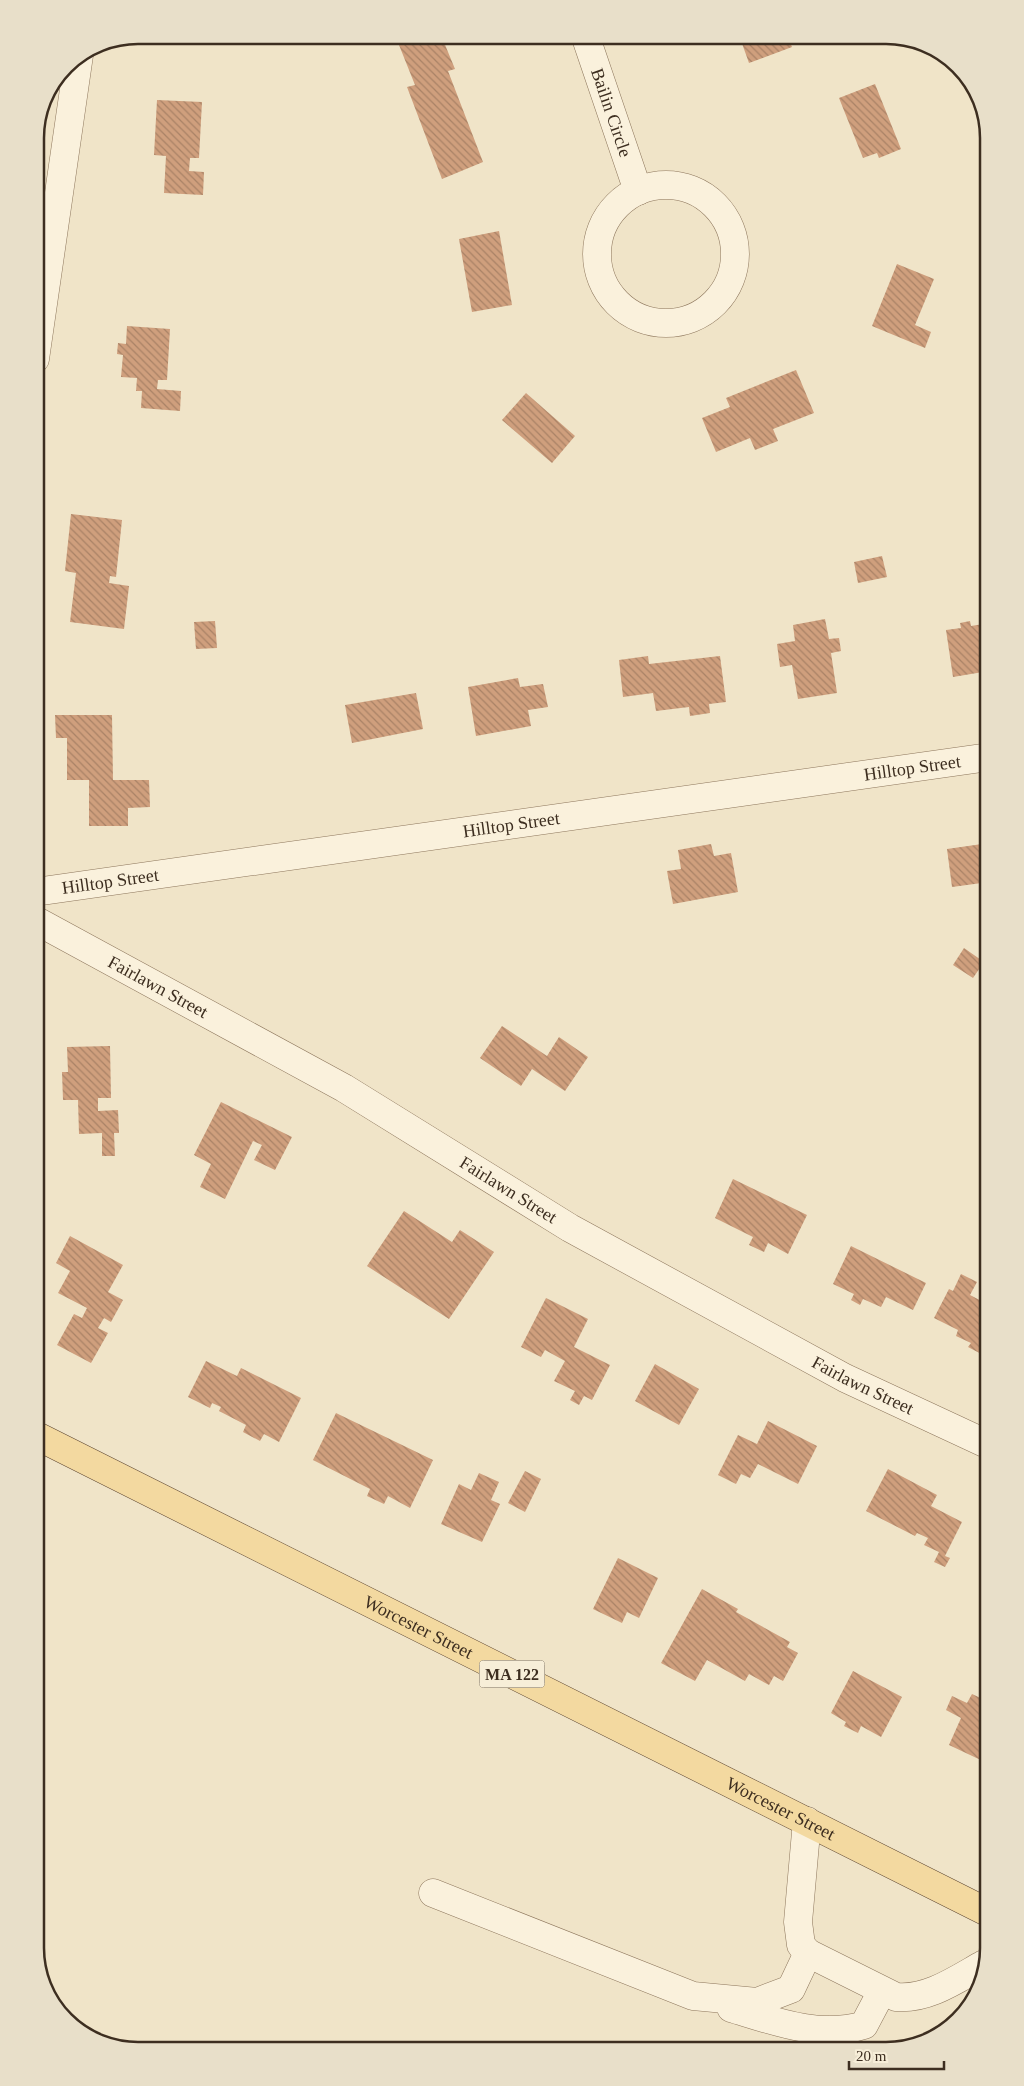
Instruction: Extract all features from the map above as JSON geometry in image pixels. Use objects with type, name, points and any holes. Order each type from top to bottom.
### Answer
[{"type":"main road","name":"Worcester Street","points":[[44,1440],[980,1908]]},
{"type":"street","name":"Bailin Circle","points":[[588,44],[638,191]]},
{"type":"street","points":[[44,298],[79,64]]},
{"type":"street","points":[[666,185],[680,187],[706,198],[726,219],[735,246],[732,274],[719,299],[709,309],[696,317],[666,324],[635,316],[622,308],[603,283],[596,253],[602,230],[613,210],[638,191],[666,185]]},
{"type":"street","name":"Hilltop Street","points":[[44,891],[980,759]]},
{"type":"street","name":"Fairlawn Street","points":[[44,925],[344,1088],[570,1228],[845,1378],[980,1441]]},
{"type":"street","points":[[807,1821],[798,1922],[801,1945],[808,1953],[882,1991],[901,1998],[925,1995],[978,1967]]},
{"type":"street","points":[[433,1893],[693,1996],[781,2023],[827,2032],[846,2031],[864,2025],[882,1991]]},
{"type":"street","points":[[693,1996],[757,2002],[791,1988],[808,1953]]},
{"type":"building","points":[[399,44],[445,44],[455,69],[448,71],[483,162],[442,179],[407,87],[415,85]]},
{"type":"building","points":[[742,44],[791,44],[792,47],[749,63]]},
{"type":"building","points":[[875,84],[901,149],[879,158],[877,153],[863,158],[839,98]]},
{"type":"building","points":[[157,100],[202,102],[199,158],[190,158],[189,171],[204,172],[203,195],[164,193],[166,156],[154,155]]},
{"type":"building","points":[[499,231],[512,305],[472,312],[459,239]]},
{"type":"building","points":[[897,264],[934,279],[915,325],[931,332],[925,348],[872,326]]},
{"type":"building","points":[[127,326],[170,329],[167,380],[158,380],[157,389],[181,391],[180,411],[141,408],[142,391],[136,391],[137,378],[121,377],[123,355],[117,354],[118,343],[126,344]]},
{"type":"building","points":[[796,370],[814,413],[773,429],[778,441],[755,450],[750,438],[716,452],[702,418],[730,407],[726,398]]},
{"type":"building","points":[[526,393],[575,436],[552,463],[502,420]]},
{"type":"building","points":[[71,514],[122,520],[116,577],[110,576],[109,583],[129,586],[124,629],[70,622],[76,573],[65,571]]},
{"type":"building","points":[[882,556],[887,577],[858,583],[854,562]]},
{"type":"building","points":[[825,619],[829,639],[839,638],[841,651],[831,653],[837,693],[798,699],[792,665],[780,667],[777,644],[795,641],[793,625]]},
{"type":"building","points":[[215,621],[217,648],[196,649],[194,622]]},
{"type":"building","points":[[970,621],[971,626],[980,624],[980,672],[953,677],[946,630],[961,628],[960,623]]},
{"type":"building","points":[[648,656],[649,664],[720,656],[726,702],[709,704],[710,713],[690,716],[689,707],[656,711],[653,693],[623,697],[619,660]]},
{"type":"building","points":[[518,678],[520,687],[543,684],[548,707],[528,710],[531,726],[476,736],[468,687]]},
{"type":"building","points":[[416,693],[423,729],[352,743],[345,705]]},
{"type":"building","points":[[55,715],[112,715],[113,780],[149,780],[150,807],[128,808],[128,826],[89,826],[89,780],[67,780],[67,738],[56,738]]},
{"type":"building","points":[[711,844],[714,856],[731,853],[738,892],[673,904],[667,871],[681,869],[678,850]]},
{"type":"building","points":[[980,844],[980,883],[952,887],[947,849]]},
{"type":"building","points":[[964,948],[980,959],[980,968],[973,978],[953,965]]},
{"type":"building","points":[[502,1026],[547,1056],[559,1037],[588,1057],[565,1091],[532,1069],[521,1086],[480,1058]]},
{"type":"building","points":[[110,1046],[111,1098],[98,1098],[98,1111],[118,1110],[119,1133],[114,1133],[115,1156],[102,1156],[102,1133],[79,1134],[78,1100],[63,1100],[62,1072],[68,1072],[67,1047]]},
{"type":"building","points":[[221,1102],[292,1137],[275,1170],[254,1160],[262,1145],[253,1141],[225,1199],[200,1187],[211,1164],[194,1155]]},
{"type":"building","points":[[733,1179],[807,1215],[788,1254],[768,1243],[764,1252],[749,1245],[753,1237],[715,1218]]},
{"type":"building","points":[[404,1211],[452,1242],[460,1230],[494,1252],[449,1319],[367,1266]]},
{"type":"building","points":[[70,1236],[123,1265],[108,1292],[123,1300],[111,1322],[104,1318],[98,1328],[108,1333],[91,1363],[57,1345],[74,1314],[82,1318],[87,1308],[58,1293],[70,1271],[56,1263]]},
{"type":"building","points":[[851,1246],[926,1283],[913,1310],[886,1297],[881,1307],[863,1299],[860,1305],[851,1300],[854,1294],[833,1284]]},
{"type":"building","points":[[961,1274],[977,1282],[970,1295],[980,1300],[980,1353],[968,1347],[971,1343],[956,1336],[958,1330],[934,1318],[949,1289],[953,1291]]},
{"type":"building","points":[[546,1298],[588,1319],[574,1347],[610,1365],[592,1400],[584,1396],[579,1405],[570,1400],[575,1391],[554,1381],[565,1361],[545,1350],[541,1357],[521,1347]]},
{"type":"building","points":[[206,1361],[237,1376],[241,1368],[301,1398],[279,1442],[264,1434],[260,1441],[243,1432],[246,1425],[219,1411],[221,1407],[212,1403],[210,1408],[188,1397]]},
{"type":"building","points":[[655,1364],[699,1389],[679,1425],[635,1401]]},
{"type":"building","points":[[336,1413],[433,1460],[410,1508],[388,1496],[384,1504],[367,1496],[370,1489],[313,1460]]},
{"type":"building","points":[[768,1421],[817,1446],[798,1484],[758,1464],[750,1478],[741,1474],[736,1484],[718,1475],[738,1435],[757,1444]]},
{"type":"building","points":[[888,1469],[937,1495],[931,1506],[962,1522],[945,1556],[950,1558],[945,1567],[934,1562],[939,1552],[924,1545],[928,1538],[917,1533],[915,1536],[866,1511]]},
{"type":"building","points":[[525,1471],[541,1479],[525,1512],[508,1503]]},
{"type":"building","points":[[479,1473],[499,1482],[491,1500],[500,1504],[482,1542],[441,1524],[459,1484],[471,1490]]},
{"type":"building","points":[[618,1558],[658,1578],[639,1618],[627,1612],[622,1623],[593,1609]]},
{"type":"building","points":[[702,1589],[738,1609],[736,1612],[790,1642],[787,1647],[798,1653],[783,1681],[774,1676],[769,1685],[749,1674],[745,1681],[707,1660],[695,1681],[661,1663]]},
{"type":"building","points":[[853,1671],[902,1697],[881,1737],[861,1726],[858,1733],[844,1726],[846,1722],[831,1713]]},
{"type":"building","points":[[972,1694],[980,1698],[980,1760],[949,1745],[961,1718],[946,1710],[952,1696],[967,1703]]}]
